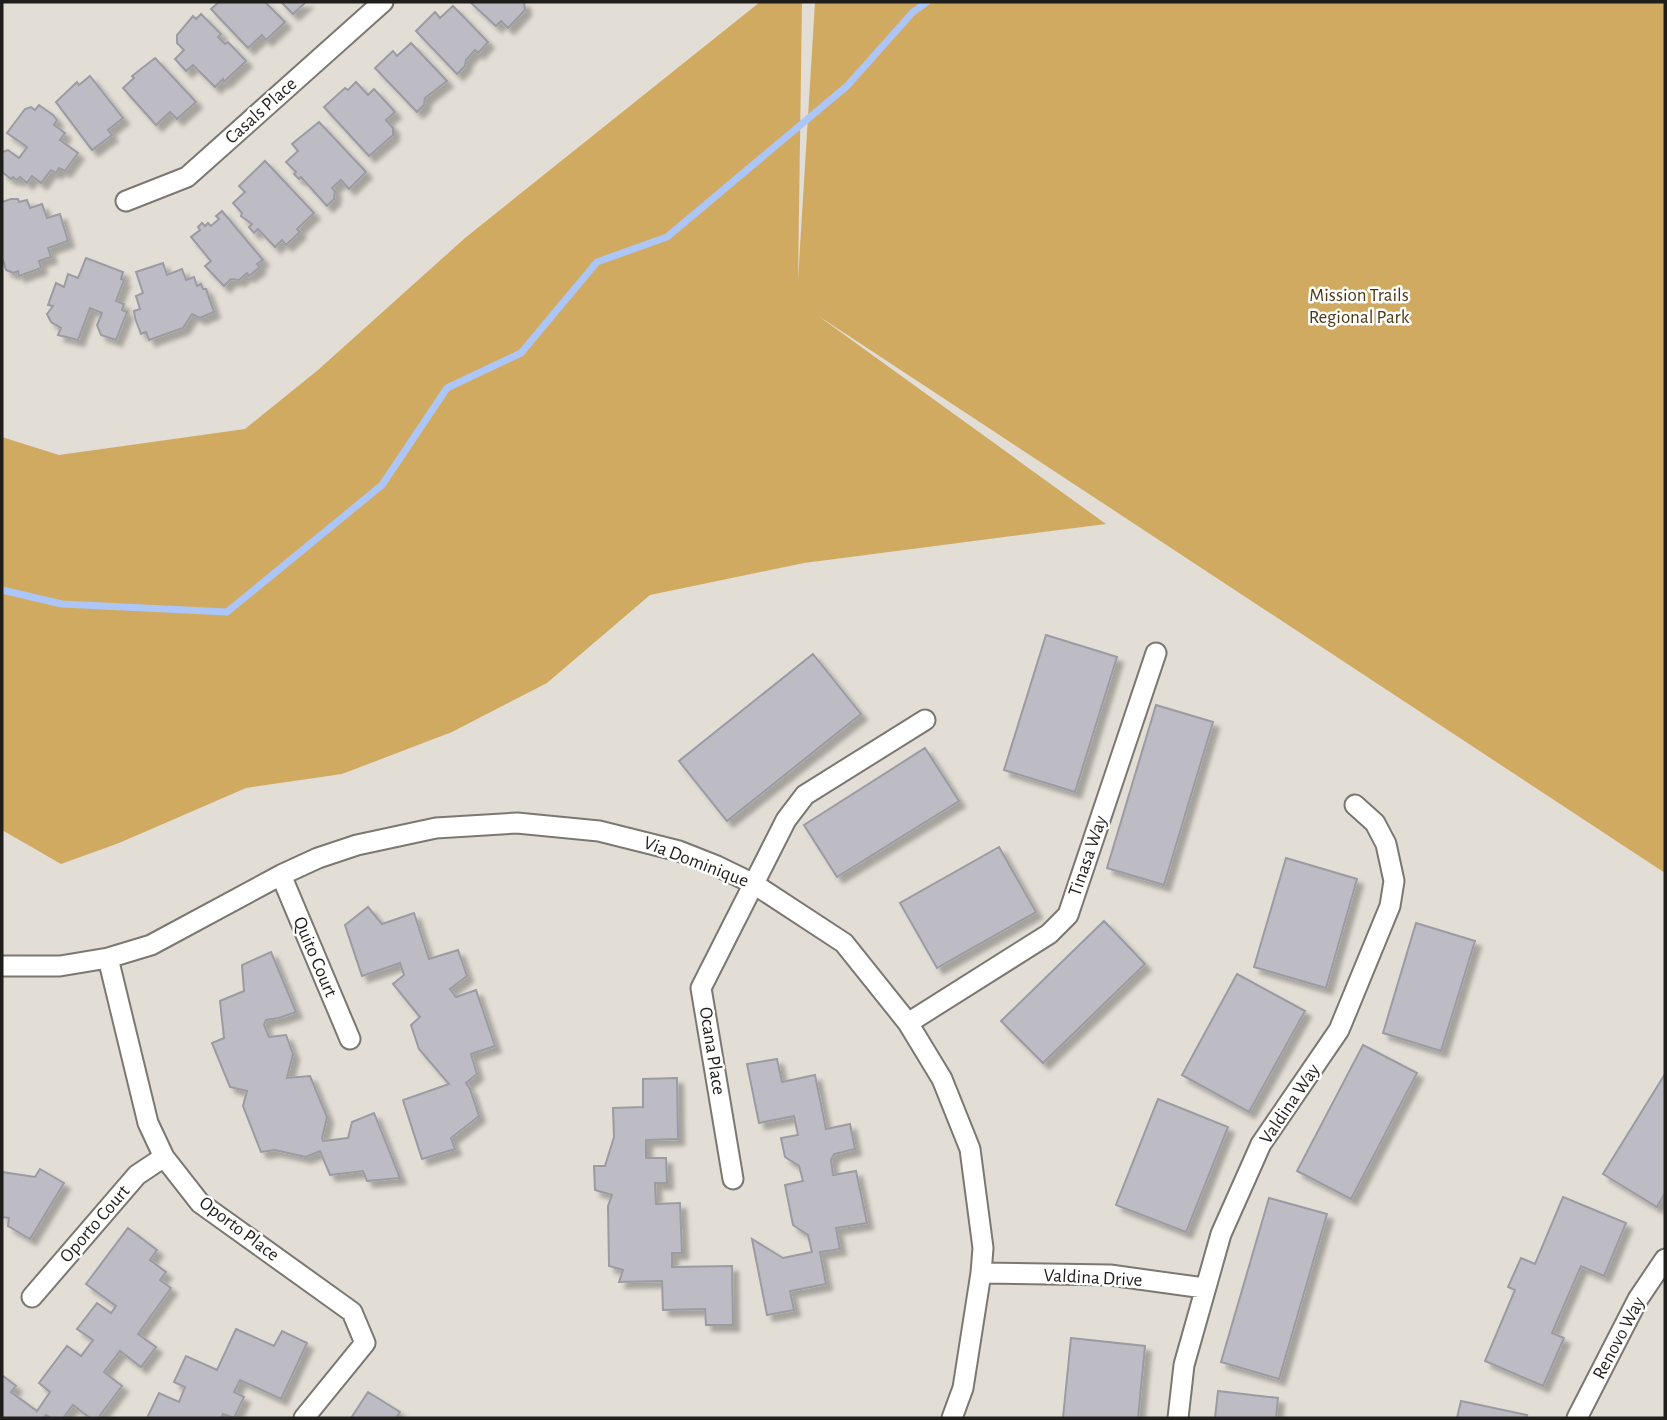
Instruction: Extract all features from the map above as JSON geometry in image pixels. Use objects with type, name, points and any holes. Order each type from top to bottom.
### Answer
[{"type":"street","name":"Casals Place","points":[[127,201],[187,177],[383,2]]},
{"type":"street","name":"Tinasa Way","points":[[908,1023],[1049,934],[1068,915],[1156,653]]},
{"type":"street","name":"Ocana Place","points":[[733,1180],[701,988],[786,820],[805,795],[925,720]]},
{"type":"street","name":"Valdina Way","points":[[1178,1418],[1184,1365],[1221,1234],[1262,1144],[1339,1030],[1390,906],[1394,881],[1386,844],[1376,823],[1355,805]]},
{"type":"street","name":"Via Dominique","points":[[2,966],[60,965],[107,958],[151,945],[281,874],[357,845],[450,826],[517,823],[599,831],[679,851],[754,884],[844,943],[908,1023],[942,1079],[970,1149],[983,1248],[963,1388],[952,1418]]},
{"type":"street","name":"Quito Court","points":[[281,874],[350,1039]]},
{"type":"street","name":"Oporto Place","points":[[107,958],[148,1124],[164,1157],[200,1203],[352,1312],[365,1343],[304,1418]]},
{"type":"street","name":"Oporto Court","points":[[32,1297],[137,1175],[164,1157]]},
{"type":"street","name":"Renovo Way","points":[[1577,1418],[1638,1298],[1665,1259]]},
{"type":"street","name":"Valdina Drive","points":[[981,1273],[1111,1275],[1204,1288]]},
{"type":"green space","name":"Mission Trails Regional Park","points":[[760,2],[802,2],[798,280],[815,2],[1665,2],[1665,873],[817,315],[1106,524],[804,563],[650,595],[547,683],[452,732],[342,774],[246,788],[119,843],[61,864],[2,830],[2,437],[59,455],[245,429],[318,370],[465,238]]},
{"type":"building","points":[[219,2],[265,2],[285,22],[266,40],[262,35],[248,48],[211,9]]},
{"type":"building","points":[[281,2],[306,2],[293,14]]},
{"type":"building","points":[[470,2],[524,2],[525,10],[508,28],[501,21],[496,26]]},
{"type":"building","points":[[453,6],[488,42],[478,53],[475,50],[457,74],[416,31],[435,12],[440,18]]},
{"type":"building","points":[[201,14],[221,34],[218,37],[225,44],[228,42],[246,61],[215,87],[193,65],[186,71],[175,59],[184,50],[177,43],[177,35],[193,16],[196,19]]},
{"type":"building","points":[[411,43],[447,81],[425,98],[424,105],[417,112],[375,68],[393,51],[397,56]]},
{"type":"building","points":[[155,58],[196,102],[177,119],[170,112],[156,125],[123,88],[134,78],[132,76]]},
{"type":"building","points":[[90,76],[123,118],[108,130],[112,135],[92,150],[56,102],[77,82],[79,85]]},
{"type":"building","points":[[356,82],[368,95],[374,89],[395,112],[386,120],[393,128],[393,135],[369,156],[324,107]]},
{"type":"building","points":[[39,105],[53,115],[57,120],[54,125],[65,133],[60,140],[78,153],[65,171],[59,168],[56,173],[51,170],[41,183],[32,176],[27,183],[20,177],[17,180],[13,177],[11,179],[2,172],[2,152],[8,150],[19,158],[27,147],[7,133],[25,109],[31,107],[35,110]]},
{"type":"building","points":[[319,122],[366,172],[349,189],[341,180],[332,188],[335,191],[334,199],[327,206],[301,177],[299,179],[294,174],[296,172],[286,162],[298,151],[292,144]]},
{"type":"building","points":[[265,161],[314,213],[297,229],[300,232],[286,245],[282,240],[275,247],[258,229],[254,233],[249,227],[252,224],[241,216],[242,213],[233,203],[245,192],[239,186]]},
{"type":"building","points":[[18,199],[19,202],[27,200],[30,208],[42,204],[47,218],[60,214],[68,241],[48,248],[51,257],[39,261],[41,268],[19,276],[18,271],[13,273],[6,270],[2,257],[2,202]]},
{"type":"building","points":[[222,211],[263,260],[257,264],[260,267],[249,276],[247,273],[239,280],[231,279],[224,286],[205,266],[211,261],[191,237],[200,230],[198,227],[202,223],[211,226],[219,219],[216,216]]},
{"type":"building","points":[[86,258],[123,272],[121,279],[124,280],[116,301],[124,304],[122,310],[127,312],[116,340],[101,335],[97,325],[102,313],[90,308],[78,340],[58,335],[61,328],[51,322],[47,314],[53,306],[48,305],[56,283],[64,287],[68,274],[78,278]]},
{"type":"building","points":[[163,263],[167,275],[182,269],[186,280],[194,277],[197,286],[201,284],[203,289],[206,289],[214,312],[200,318],[192,314],[183,328],[149,340],[146,332],[141,334],[135,318],[134,311],[140,309],[136,296],[143,293],[136,272]]},
{"type":"building","points":[[1046,635],[1117,657],[1075,792],[1004,770]]},
{"type":"building","points":[[813,654],[861,714],[727,821],[679,761]]},
{"type":"building","points":[[1156,705],[1213,722],[1164,885],[1107,868]]},
{"type":"building","points":[[925,748],[959,801],[837,877],[804,825]]},
{"type":"building","points":[[999,847],[1036,912],[937,968],[900,903]]},
{"type":"building","points":[[1286,858],[1357,879],[1326,988],[1254,967]]},
{"type":"building","points":[[368,907],[382,924],[414,913],[429,959],[458,950],[467,976],[450,989],[456,997],[476,990],[495,1046],[471,1054],[477,1074],[466,1083],[479,1116],[451,1138],[455,1149],[422,1159],[403,1100],[449,1084],[419,1049],[411,1025],[420,1017],[393,984],[404,975],[400,963],[362,976],[345,925]]},
{"type":"building","points":[[1104,921],[1145,964],[1043,1063],[1001,1021]]},
{"type":"building","points":[[1416,923],[1475,941],[1441,1051],[1383,1033]]},
{"type":"building","points":[[271,952],[296,1012],[266,1020],[264,1025],[269,1037],[286,1035],[293,1054],[287,1078],[310,1076],[327,1117],[323,1141],[348,1138],[352,1122],[374,1113],[400,1178],[367,1181],[363,1171],[330,1175],[320,1151],[306,1157],[275,1150],[261,1152],[243,1106],[247,1091],[230,1087],[212,1043],[224,1038],[220,1001],[244,991],[242,965]]},
{"type":"building","points":[[1237,974],[1305,1011],[1249,1112],[1182,1075]]},
{"type":"building","points":[[1363,1045],[1417,1073],[1351,1199],[1297,1171]]},
{"type":"building","points":[[777,1059],[782,1082],[815,1075],[826,1129],[850,1124],[855,1149],[834,1154],[831,1160],[833,1175],[856,1171],[867,1223],[836,1228],[840,1249],[820,1252],[826,1284],[790,1291],[794,1310],[767,1315],[752,1239],[783,1258],[812,1252],[808,1235],[793,1225],[785,1185],[803,1181],[799,1166],[785,1157],[781,1138],[798,1135],[794,1116],[759,1123],[747,1064]]},
{"type":"building","points":[[1665,1074],[1665,1193],[1657,1207],[1603,1174]]},
{"type":"building","points":[[677,1078],[678,1139],[646,1140],[646,1158],[666,1158],[667,1183],[655,1183],[656,1204],[680,1203],[682,1253],[672,1253],[672,1267],[732,1266],[733,1325],[706,1325],[705,1309],[663,1310],[662,1281],[619,1282],[623,1270],[609,1266],[608,1206],[612,1195],[595,1190],[594,1166],[605,1166],[614,1137],[613,1108],[643,1107],[643,1079]]},
{"type":"building","points":[[1158,1099],[1228,1127],[1186,1232],[1116,1205]]},
{"type":"building","points":[[40,1169],[64,1183],[30,1239],[8,1226],[9,1218],[2,1217],[2,1172],[35,1177]]},
{"type":"building","points":[[1563,1197],[1626,1223],[1604,1276],[1581,1266],[1552,1333],[1564,1338],[1543,1386],[1485,1361],[1515,1290],[1508,1287],[1521,1258],[1535,1264]]},
{"type":"building","points":[[1269,1198],[1327,1214],[1279,1379],[1221,1362]]},
{"type":"building","points":[[128,1228],[157,1250],[150,1260],[166,1272],[160,1280],[171,1288],[138,1334],[156,1347],[141,1367],[120,1351],[104,1372],[122,1386],[98,1418],[90,1418],[73,1405],[63,1418],[46,1415],[43,1418],[2,1418],[2,1375],[16,1386],[11,1392],[37,1411],[50,1392],[39,1383],[67,1346],[81,1356],[93,1340],[77,1329],[97,1303],[111,1313],[116,1306],[86,1284]]},
{"type":"building","points":[[236,1329],[274,1346],[282,1331],[307,1343],[281,1399],[240,1380],[234,1392],[244,1397],[234,1418],[223,1414],[221,1418],[147,1418],[159,1393],[179,1402],[185,1387],[174,1382],[186,1356],[217,1370]]},
{"type":"building","points":[[1071,1338],[1145,1346],[1138,1418],[1063,1418]]},
{"type":"building","points":[[1218,1391],[1278,1398],[1276,1418],[1215,1418]]},
{"type":"building","points":[[368,1392],[400,1412],[396,1418],[351,1418]]},
{"type":"building","points":[[1461,1401],[1527,1415],[1526,1418],[1457,1418]]},
{"type":"waterway","points":[[2,590],[62,604],[227,612],[382,485],[447,388],[521,353],[597,262],[667,237],[847,86],[913,12],[927,2]]}]
